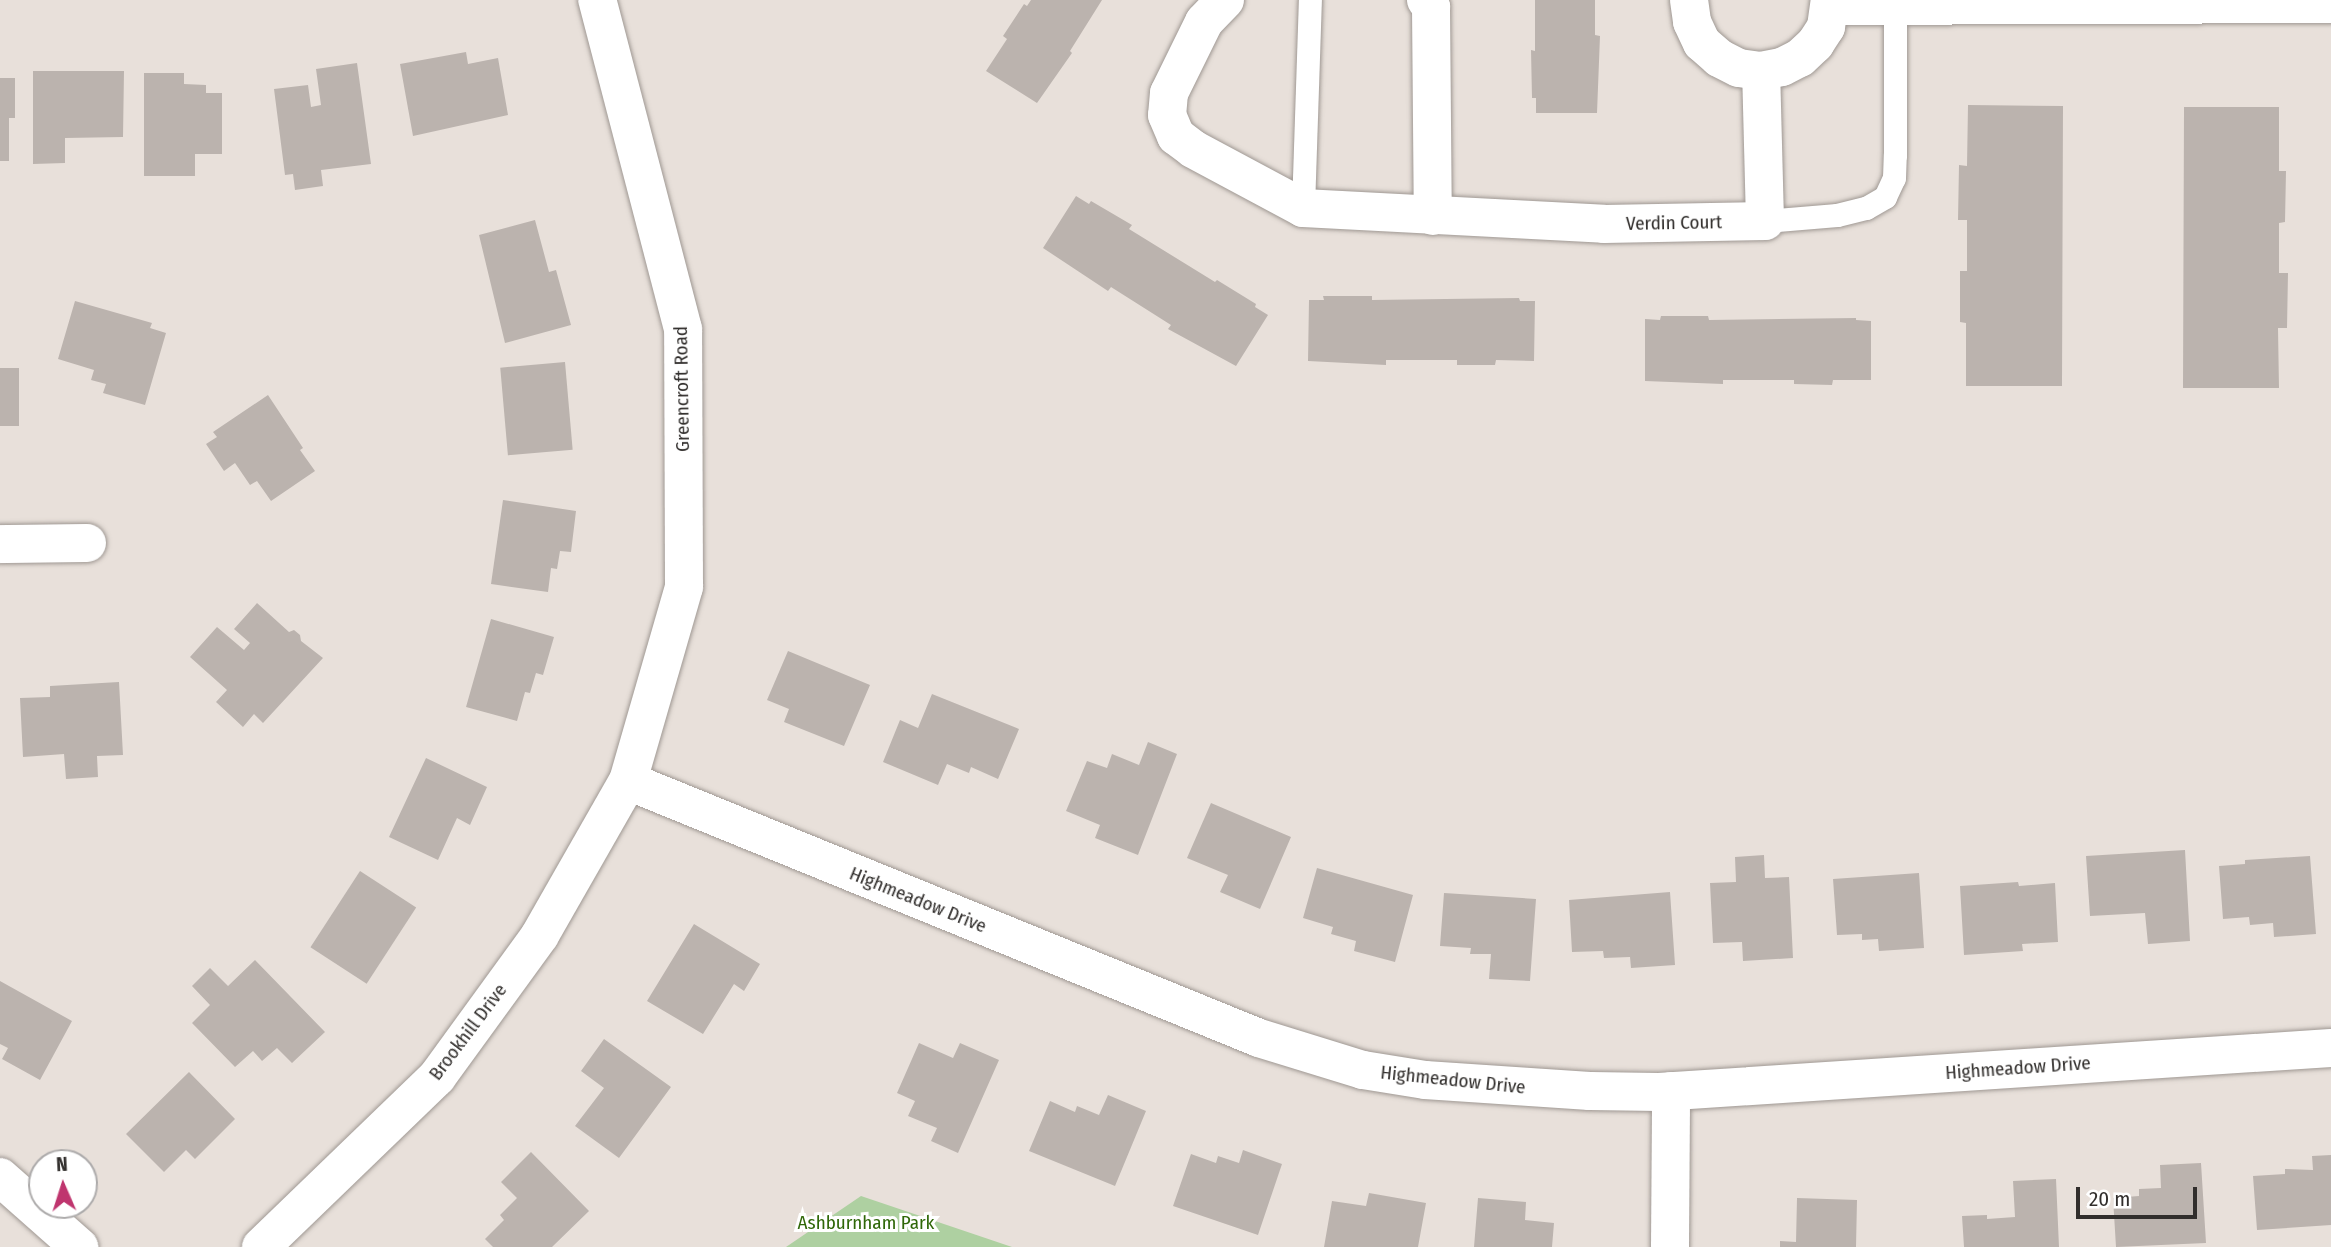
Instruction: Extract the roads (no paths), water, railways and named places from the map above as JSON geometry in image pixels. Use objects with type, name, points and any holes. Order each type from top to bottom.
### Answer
[{"type":"street","name":"Greencroft Road","points":[[597,0],[683,328],[684,587],[628,780]]},
{"type":"street","name":"Verdin Court","points":[[1225,0],[1204,22],[1169,93],[1167,115],[1176,135],[1193,149],[1303,208],[1604,224],[1765,221]]},
{"type":"street","points":[[1426,0],[1431,7],[1433,216]]},
{"type":"street","points":[[1689,0],[1692,22],[1702,43],[1719,58],[1739,68],[1761,71],[1782,67],[1800,58],[1815,44],[1826,27],[1830,3],[1895,6],[2331,4]]},
{"type":"street","points":[[1761,71],[1765,221]]},
{"type":"street","points":[[0,544],[87,542]]},
{"type":"street","name":"Highmeadow Drive","points":[[628,780],[1192,1012],[1299,1051],[1363,1070],[1425,1080],[1591,1091],[1671,1091],[2331,1048]]},
{"type":"street","name":"Brookhill Drive","points":[[261,1247],[437,1077],[540,935],[628,780]]},
{"type":"street","points":[[1670,1247],[1671,1091]]},
{"type":"street","points":[[0,1177],[79,1247]]},
{"type":"lane","points":[[1303,208],[1310,0]]},
{"type":"lane","points":[[1765,221],[1837,215],[1866,208],[1885,197],[1894,178],[1895,6]]},
{"type":"park label","name":"Ashburnham Park","points":[[866,1223]]}]
